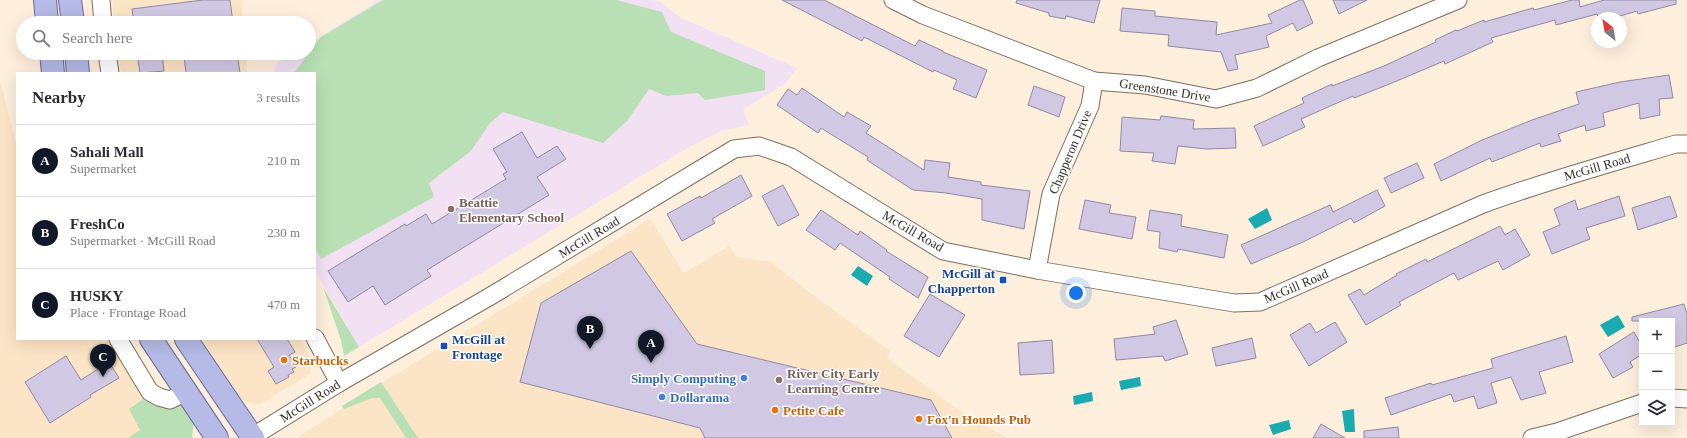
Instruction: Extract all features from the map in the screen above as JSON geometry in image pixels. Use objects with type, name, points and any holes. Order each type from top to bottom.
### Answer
[{"type":"main road","points":[[45,0],[46,16]]},
{"type":"main road","points":[[70,0],[72,16]]},
{"type":"main road","points":[[52,60],[53,72]]},
{"type":"main road","points":[[77,60],[78,72]]},
{"type":"main road","points":[[152,340],[217,438]]},
{"type":"main road","points":[[187,340],[252,438]]},
{"type":"street","points":[[101,0],[102,16]]},
{"type":"street","name":"Greenstone Drive","points":[[893,0],[923,15],[1094,81],[1145,85],[1216,99],[1257,88],[1318,58],[1458,0]]},
{"type":"street","points":[[108,60],[110,72]]},
{"type":"street","name":"Chapperon Drive","points":[[1037,270],[1051,194],[1090,106],[1094,81]]},
{"type":"street","name":"McGill Road","points":[[252,438],[339,383],[489,297],[734,149],[759,146],[791,157],[942,250],[1037,270],[1234,303],[1260,302],[1483,204],[1567,176],[1676,144],[1687,144]]},
{"type":"street","points":[[119,340],[150,392],[159,397],[170,400],[186,392]]},
{"type":"street","points":[[316,340],[339,383]]},
{"type":"street","points":[[1675,398],[1687,399]]},
{"type":"street","points":[[1532,438],[1558,435],[1639,403]]},
{"type":"shaded area","points":[[112,0],[241,0],[242,16],[113,16]]},
{"type":"shaded area","name":"Beattie Elementary School","points":[[379,0],[652,0],[660,2],[681,18],[797,68],[785,84],[743,109],[749,125],[721,131],[689,147],[359,347],[316,273],[316,72],[273,72],[275,65],[283,60],[316,60],[316,40]]},
{"type":"shaded area","points":[[119,60],[246,60],[247,72],[121,72]]},
{"type":"shaded area","points":[[0,81],[16,143],[16,340],[115,340],[188,438],[0,438]]},
{"type":"shaded area","points":[[650,219],[684,273],[729,246],[736,257],[771,262],[813,295],[890,351],[887,358],[963,413],[1007,438],[297,438],[380,384]]},
{"type":"shaded area","points":[[202,340],[301,340],[313,361],[310,374],[258,405],[242,400]]},
{"type":"green space","points":[[383,0],[616,0],[662,12],[671,32],[765,71],[765,90],[705,100],[698,93],[666,96],[649,89],[627,121],[603,143],[503,112],[490,123],[471,151],[429,183],[434,197],[321,259],[316,250],[316,72],[295,72],[304,60],[316,60],[316,44],[321,37]]},
{"type":"green space","points":[[323,287],[359,347],[344,356],[341,340]]},
{"type":"green space","points":[[381,382],[418,438],[406,438],[380,398],[372,398],[344,409],[342,406]]},
{"type":"green space","points":[[145,398],[185,403],[194,421],[192,438],[128,438],[140,430],[129,409]]},
{"type":"water","points":[[1267,208],[1272,220],[1255,229],[1248,219]]},
{"type":"water","points":[[858,266],[873,276],[867,286],[851,275]]},
{"type":"water","points":[[1618,315],[1625,327],[1608,337],[1600,325]]},
{"type":"water","points":[[1140,377],[1141,386],[1121,390],[1119,381]]},
{"type":"water","points":[[1092,392],[1093,401],[1074,405],[1073,396]]},
{"type":"water","points":[[1354,409],[1355,432],[1345,432],[1342,411]]},
{"type":"water","points":[[1289,420],[1291,429],[1273,435],[1269,425]]},
{"type":"building","points":[[203,0],[230,0],[232,16],[133,16],[132,9]]},
{"type":"building","points":[[782,0],[824,0],[915,46],[919,40],[943,52],[987,70],[976,98],[953,89],[957,80],[934,70],[933,72],[864,37],[862,41]]},
{"type":"building","points":[[1017,0],[1100,0],[1094,23],[1066,16],[1065,19],[1049,16],[1049,13],[1016,3]]},
{"type":"building","points":[[1303,0],[1313,23],[1297,31],[1293,23],[1266,36],[1269,47],[1235,55],[1238,69],[1228,71],[1221,52],[1168,46],[1169,35],[1120,31],[1122,8],[1155,11],[1155,16],[1217,22],[1216,35],[1272,23],[1268,15]]},
{"type":"building","points":[[1333,0],[1367,0],[1339,14]]},
{"type":"building","points":[[1572,0],[1579,0],[1580,7],[1604,0],[1676,0],[1676,4],[1638,14],[1637,11],[1627,14],[1627,12],[1591,12],[1591,16],[1556,25],[1555,20],[1491,38],[1493,42],[1445,64],[1444,61],[1354,98],[1353,96],[1301,119],[1305,127],[1263,146],[1254,126],[1304,103],[1302,98],[1332,84],[1332,86],[1384,66],[1436,42],[1435,40],[1456,30],[1457,31],[1484,20],[1484,22],[1533,8],[1534,10]]},
{"type":"building","points":[[138,60],[163,60],[164,71],[140,72]]},
{"type":"building","points":[[184,60],[238,60],[240,72],[186,72]]},
{"type":"building","points":[[1669,75],[1673,98],[1659,99],[1660,115],[1640,119],[1639,103],[1603,113],[1605,126],[1586,131],[1585,125],[1558,134],[1561,141],[1541,147],[1540,143],[1492,162],[1490,158],[1441,181],[1434,164],[1482,140],[1532,120],[1579,104],[1576,92],[1620,82]]},
{"type":"building","points":[[1034,86],[1065,97],[1059,117],[1028,105]]},
{"type":"building","points":[[802,88],[844,117],[847,112],[871,126],[866,133],[924,170],[925,160],[950,163],[948,177],[981,182],[981,185],[1030,191],[1024,229],[982,220],[982,199],[946,193],[913,190],[867,160],[868,157],[821,128],[818,133],[777,105],[788,89],[797,95]]},
{"type":"building","points":[[1161,116],[1194,120],[1193,129],[1235,128],[1236,148],[1206,149],[1178,146],[1175,164],[1152,161],[1154,153],[1120,151],[1122,117],[1160,120]]},
{"type":"building","points":[[522,132],[537,158],[557,146],[566,159],[537,177],[549,195],[427,270],[431,276],[385,305],[373,286],[348,302],[328,271],[405,224],[406,226],[426,214],[432,224],[506,179],[503,174],[507,172],[493,149]]},
{"type":"building","points":[[1417,163],[1424,178],[1391,193],[1384,178]]},
{"type":"building","points":[[741,175],[752,196],[712,219],[715,223],[682,241],[667,214],[700,196],[701,198]]},
{"type":"building","points":[[783,185],[799,215],[778,226],[762,196]]},
{"type":"building","points":[[1377,190],[1385,206],[1354,223],[1351,218],[1303,242],[1251,264],[1241,245],[1330,205],[1333,212]]},
{"type":"building","points":[[1619,196],[1625,216],[1586,228],[1590,239],[1552,254],[1543,232],[1560,225],[1554,209],[1575,200],[1578,210]]},
{"type":"building","points":[[1670,196],[1677,217],[1638,230],[1632,208]]},
{"type":"building","points":[[1085,200],[1111,205],[1109,213],[1136,217],[1132,239],[1079,229]]},
{"type":"building","points":[[821,210],[858,235],[860,231],[887,250],[886,251],[928,277],[918,298],[840,243],[835,250],[806,230]]},
{"type":"building","points":[[1150,210],[1182,215],[1181,226],[1228,235],[1224,258],[1178,249],[1177,252],[1159,248],[1160,232],[1147,230]]},
{"type":"building","points":[[1500,226],[1505,235],[1515,229],[1530,255],[1503,270],[1498,261],[1458,280],[1454,273],[1399,302],[1401,305],[1366,325],[1348,295],[1360,289],[1364,295],[1397,275],[1396,274],[1426,259],[1427,262]]},
{"type":"building","points":[[631,251],[697,344],[931,400],[952,438],[705,438],[700,428],[520,382],[541,303]]},
{"type":"building","points":[[930,294],[965,315],[939,357],[904,336]]},
{"type":"building","points":[[1684,304],[1687,314],[1687,343],[1675,347],[1675,318],[1639,318],[1639,321],[1632,321],[1632,317]]},
{"type":"building","points":[[1176,320],[1188,354],[1165,361],[1163,356],[1116,360],[1114,339],[1155,334],[1153,327]]},
{"type":"building","points":[[1335,322],[1347,342],[1309,366],[1290,335],[1310,323],[1316,333]]},
{"type":"building","points":[[1634,332],[1639,341],[1639,356],[1630,362],[1633,367],[1613,378],[1599,354]]},
{"type":"building","points":[[1566,336],[1573,362],[1539,372],[1546,393],[1521,400],[1511,377],[1491,383],[1497,403],[1478,409],[1474,396],[1454,402],[1451,394],[1391,415],[1385,398],[1431,383],[1432,385],[1493,368],[1491,359]]},
{"type":"building","points":[[1252,338],[1256,358],[1216,366],[1212,348]]},
{"type":"building","points":[[258,340],[288,340],[295,352],[289,355],[296,367],[292,369],[294,372],[288,375],[289,377],[276,384],[268,371],[274,367]]},
{"type":"building","points":[[1052,340],[1054,373],[1020,375],[1018,343]]},
{"type":"building","points":[[66,356],[81,380],[109,362],[119,378],[90,395],[91,397],[50,423],[25,382]]},
{"type":"building","points":[[1321,424],[1345,438],[1313,438]]},
{"type":"building","points":[[1398,427],[1399,438],[1364,438],[1364,431]]},
{"type":"place","name":"Beattie Elementary School","points":[[451,209]]},
{"type":"place","name":"McGill at Chapperton","points":[[1003,280]]},
{"type":"place","name":"McGill at Frontage","points":[[444,346]]},
{"type":"place","name":"FreshCo","points":[[590,349]]},
{"type":"place","name":"Starbucks","points":[[284,360]]},
{"type":"place","name":"Sahali Mall","points":[[651,363]]},
{"type":"place","name":"HUSKY","points":[[103,377]]},
{"type":"place","name":"Simply Computing","points":[[744,378]]},
{"type":"place","name":"River City Early Learning Centre","points":[[779,380]]},
{"type":"place","name":"Dollarama","points":[[662,397]]},
{"type":"place","name":"Petite Cafe","points":[[775,410]]},
{"type":"place","name":"Fox'n Hounds Pub","points":[[919,419]]}]
